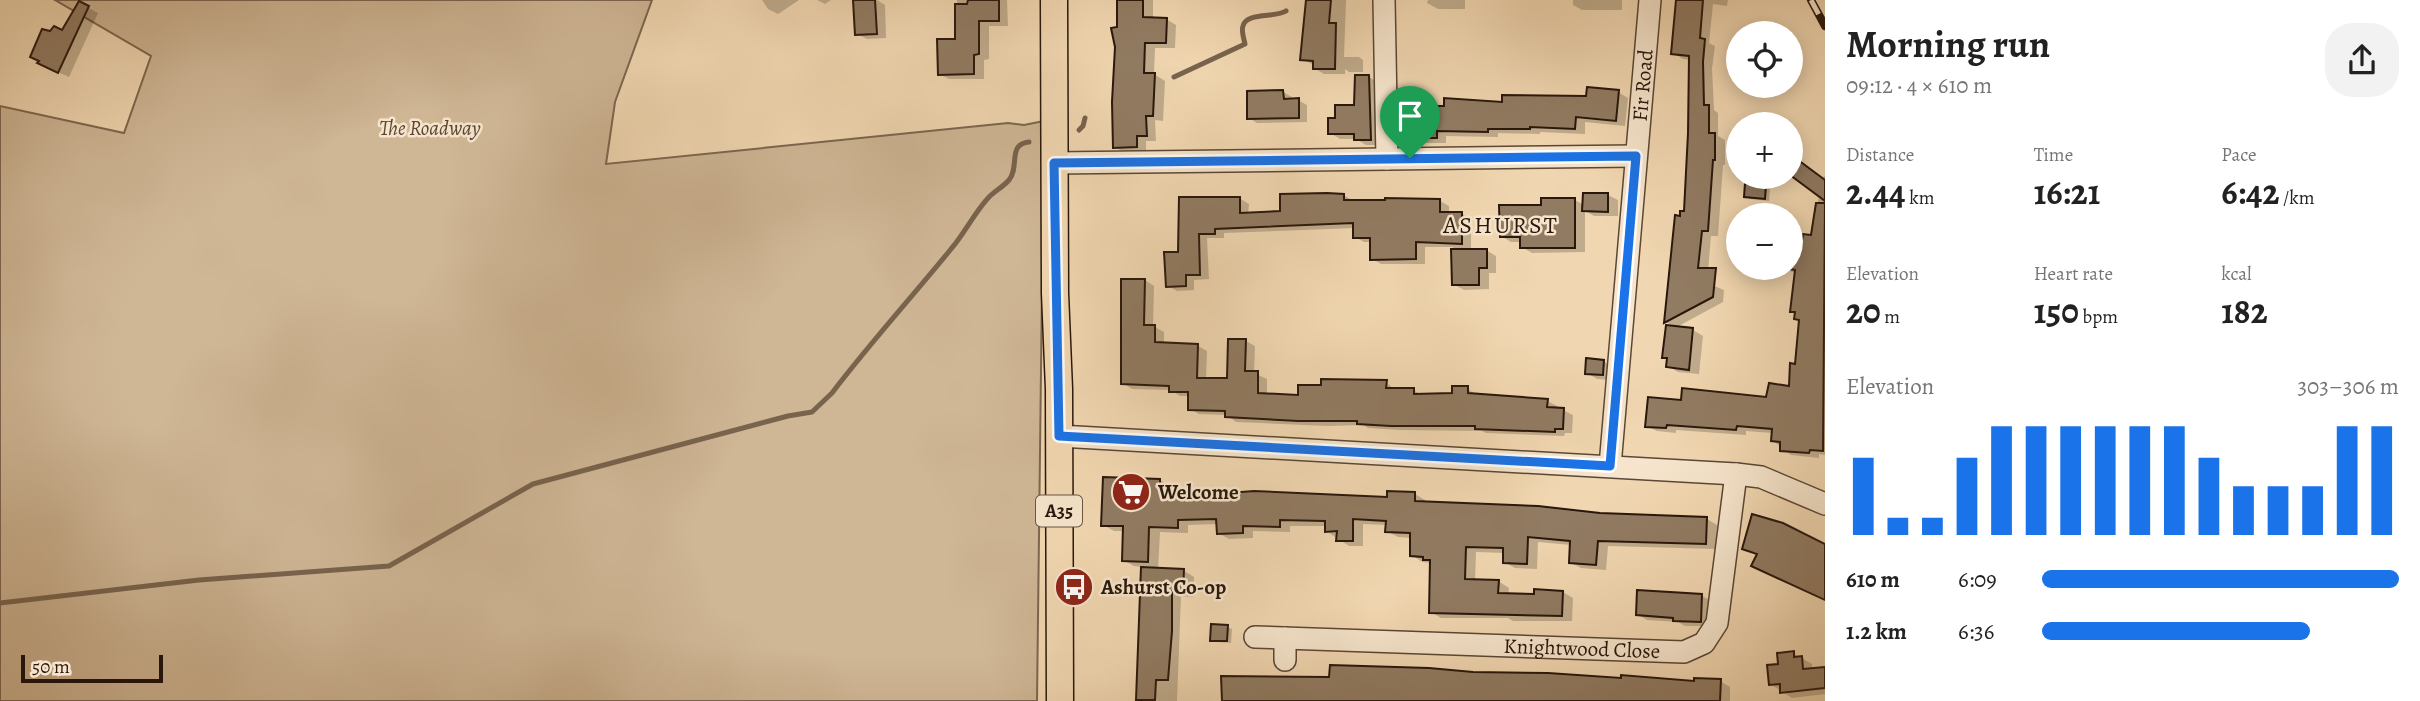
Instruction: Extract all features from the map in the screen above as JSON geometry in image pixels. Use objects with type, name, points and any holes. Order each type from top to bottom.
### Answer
[{"type":"main road","name":"A35","points":[[1054,0],[1060,701]]},
{"type":"street","points":[[1384,0],[1387,159]]},
{"type":"street","name":"Fir Road","points":[[1610,466],[1650,0]]},
{"type":"street","points":[[1054,163],[1636,156]]},
{"type":"street","points":[[1059,436],[1736,474],[1761,477],[1825,504]]},
{"type":"street","name":"Knightwood Close","points":[[1255,637],[1684,652],[1704,642],[1717,623],[1736,474]]},
{"type":"street","points":[[1285,638],[1285,660]]},
{"type":"green space","name":"The Roadway","points":[[55,0],[652,0],[615,102],[606,164],[1044,121],[1037,701],[0,701],[0,106],[124,133],[151,56]]},
{"type":"building","points":[[853,0],[875,0],[877,34],[855,35]]},
{"type":"building","points":[[968,0],[999,0],[999,21],[979,21],[979,54],[974,55],[974,74],[938,75],[937,39],[955,39],[955,4],[967,4]]},
{"type":"building","points":[[1117,0],[1143,0],[1143,17],[1167,18],[1166,43],[1145,43],[1144,73],[1155,73],[1153,116],[1146,116],[1147,136],[1137,136],[1137,147],[1113,148],[1115,47],[1111,28],[1117,27]]},
{"type":"building","points":[[1306,0],[1331,0],[1329,23],[1336,23],[1335,69],[1313,69],[1313,61],[1300,60]]},
{"type":"building","points":[[1676,0],[1703,0],[1700,38],[1705,39],[1704,105],[1709,105],[1709,133],[1715,133],[1715,160],[1708,231],[1702,231],[1698,268],[1716,268],[1713,297],[1664,323],[1675,215],[1680,216],[1680,211],[1684,211],[1688,133],[1689,56],[1671,54]]},
{"type":"building","points":[[79,1],[89,6],[58,73],[30,57],[42,29],[50,31],[54,26],[62,30]]},
{"type":"building","points":[[1355,75],[1369,75],[1371,140],[1354,140],[1354,134],[1328,134],[1328,118],[1335,118],[1335,105],[1354,105]]},
{"type":"building","points":[[1587,87],[1619,90],[1616,121],[1576,117],[1575,129],[1530,127],[1488,129],[1488,132],[1437,131],[1437,138],[1403,138],[1402,113],[1420,113],[1419,106],[1444,106],[1444,98],[1502,102],[1502,95],[1586,96]]},
{"type":"building","points":[[1283,90],[1284,99],[1299,98],[1299,118],[1247,119],[1247,91]]},
{"type":"building","points":[[1803,164],[1825,180],[1825,201],[1803,185]]},
{"type":"building","points":[[1745,189],[1766,189],[1765,199],[1744,197]]},
{"type":"building","points":[[1583,193],[1608,193],[1608,212],[1582,211]]},
{"type":"building","points":[[1280,194],[1344,194],[1344,200],[1440,199],[1440,212],[1462,212],[1462,244],[1416,242],[1416,259],[1370,260],[1370,238],[1353,238],[1353,223],[1215,229],[1215,234],[1199,234],[1200,275],[1186,275],[1186,286],[1166,287],[1164,252],[1178,252],[1179,197],[1240,197],[1240,213],[1280,211]]},
{"type":"building","points":[[1541,198],[1575,198],[1575,248],[1520,248],[1520,237],[1500,237],[1499,205],[1541,205]]},
{"type":"building","points":[[1816,203],[1825,203],[1823,451],[1780,451],[1780,442],[1771,441],[1772,429],[1737,426],[1736,430],[1667,425],[1666,428],[1645,427],[1648,397],[1681,400],[1682,388],[1766,397],[1769,383],[1789,386],[1790,363],[1795,364],[1799,320],[1794,319],[1795,312],[1790,312],[1794,280],[1803,280],[1803,234],[1811,235]]},
{"type":"building","points":[[1451,249],[1487,249],[1487,268],[1479,268],[1479,285],[1452,285]]},
{"type":"building","points":[[1121,279],[1145,279],[1144,325],[1155,325],[1155,342],[1198,344],[1197,378],[1227,378],[1228,339],[1246,339],[1245,371],[1258,371],[1258,393],[1298,395],[1298,385],[1321,385],[1321,379],[1387,380],[1386,388],[1414,388],[1414,394],[1452,393],[1452,386],[1468,386],[1468,393],[1548,399],[1547,407],[1564,408],[1563,429],[1555,429],[1555,432],[1475,429],[1475,426],[1391,426],[1357,424],[1357,421],[1225,417],[1225,411],[1188,410],[1188,392],[1169,392],[1169,386],[1121,384]]},
{"type":"building","points":[[1666,325],[1693,328],[1689,370],[1666,367],[1667,358],[1662,358]]},
{"type":"building","points":[[1586,358],[1604,360],[1603,375],[1585,374]]},
{"type":"building","points":[[1103,477],[1160,479],[1160,491],[1202,490],[1202,495],[1254,491],[1387,497],[1387,491],[1415,492],[1415,501],[1707,517],[1706,544],[1598,541],[1596,565],[1569,563],[1570,541],[1528,537],[1527,564],[1503,563],[1503,548],[1466,547],[1465,579],[1499,580],[1498,593],[1534,594],[1534,589],[1563,591],[1562,616],[1429,613],[1430,560],[1410,556],[1410,533],[1385,532],[1386,521],[1353,519],[1353,541],[1336,541],[1337,531],[1325,532],[1325,521],[1280,520],[1280,527],[1243,526],[1243,533],[1217,534],[1216,519],[1178,520],[1178,528],[1149,527],[1148,562],[1122,561],[1123,526],[1101,526]]},
{"type":"building","points":[[1752,514],[1783,523],[1825,544],[1825,600],[1751,566],[1757,554],[1742,549]]},
{"type":"building","points":[[1141,567],[1184,569],[1183,592],[1172,591],[1168,680],[1156,680],[1155,700],[1136,700]]},
{"type":"building","points":[[1637,590],[1702,594],[1701,622],[1636,615]]},
{"type":"building","points":[[1211,624],[1228,625],[1227,641],[1210,641]]},
{"type":"building","points":[[1794,651],[1794,657],[1802,656],[1803,669],[1825,667],[1825,688],[1780,693],[1780,684],[1769,685],[1767,665],[1778,664],[1777,653]]},
{"type":"building","points":[[1330,665],[1621,678],[1621,675],[1694,681],[1694,678],[1721,679],[1720,701],[1222,701],[1221,676],[1329,677]]},
{"type":"waterway","points":[[1174,77],[1245,44],[1242,28],[1250,19],[1286,11]]},
{"type":"waterway","points":[[1079,130],[1085,118]]},
{"type":"waterway","points":[[0,603],[199,580],[389,566],[533,484],[788,416],[812,412],[832,393],[951,249],[984,203],[1009,180],[1018,147],[1029,142]]},
{"type":"railway","points":[[1811,0],[1825,26]]},
{"type":"place","name":"Welcome","points":[[1131,492]]},
{"type":"place","name":"Ashurst Co-op","points":[[1074,587]]},
{"type":"district","name":"ASHURST","points":[[1501,225]]},
{"type":"route","points":[[1636,156],[1610,466],[1059,436],[1054,163],[1410,158],[1636,156]]}]
